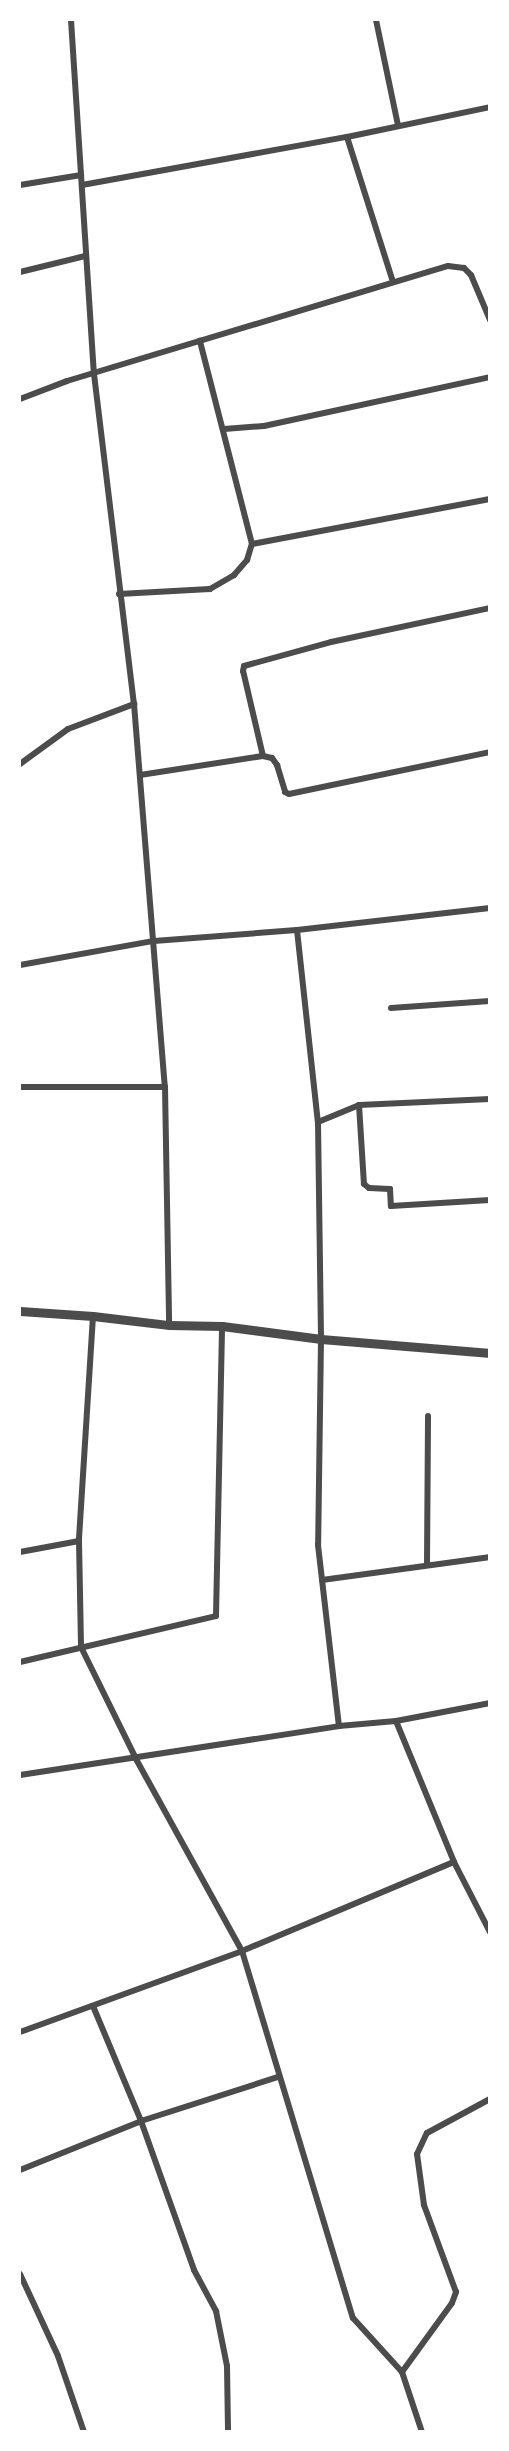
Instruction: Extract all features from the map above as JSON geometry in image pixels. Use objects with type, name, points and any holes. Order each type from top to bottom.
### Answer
[{"type":"street","points":[[71,20],[94,374],[118,594],[134,704],[165,1087],[169,1325]]},
{"type":"street","points":[[376,20],[398,125]]},
{"type":"street","points":[[82,185],[347,137],[489,107]]},
{"type":"street","points":[[347,137],[393,282]]},
{"type":"street","points":[[20,185],[81,175]]},
{"type":"street","points":[[20,272],[85,256]]},
{"type":"street","points":[[20,399],[67,381],[393,282],[458,266],[471,275],[489,320]]},
{"type":"street","points":[[118,594],[210,589],[234,575],[246,560],[252,544],[200,341]]},
{"type":"street","points":[[224,429],[264,426],[489,377]]},
{"type":"street","points":[[252,544],[489,499]]},
{"type":"street","points":[[263,756],[243,671],[244,666],[331,642],[489,608]]},
{"type":"street","points":[[20,755],[21,763],[68,729],[134,704]]},
{"type":"street","points":[[140,775],[263,756],[272,758],[277,765],[285,792],[289,794],[489,752]]},
{"type":"street","points":[[20,965],[154,941],[297,930],[489,908]]},
{"type":"street","points":[[297,930],[318,1122],[321,1339],[318,1545],[339,1726]]},
{"type":"street","points":[[391,1008],[489,1001]]},
{"type":"street","points":[[20,1087],[165,1087]]},
{"type":"street","points":[[318,1122],[359,1106],[489,1099]]},
{"type":"street","points":[[359,1106],[364,1184],[369,1188],[390,1189],[391,1206],[489,1200]]},
{"type":"street","points":[[20,1311],[93,1316],[169,1325],[222,1326],[321,1339],[489,1353]]},
{"type":"street","points":[[93,1316],[79,1541],[81,1647],[136,1759],[242,1951],[278,2077],[353,2318],[402,2372],[422,2432]]},
{"type":"street","points":[[20,1662],[216,1616],[222,1326]]},
{"type":"street","points":[[427,1564],[428,1416]]},
{"type":"street","points":[[20,1552],[79,1541]]},
{"type":"street","points":[[322,1580],[489,1557]]},
{"type":"street","points":[[20,1775],[339,1726],[396,1721],[489,1703]]},
{"type":"street","points":[[396,1721],[454,1862],[489,1932]]},
{"type":"street","points":[[20,2032],[242,1951],[454,1862]]},
{"type":"street","points":[[93,2006],[141,2121],[194,2270],[216,2312],[226,2366],[228,2432]]},
{"type":"street","points":[[20,2170],[141,2121],[278,2077]]},
{"type":"street","points":[[402,2372],[452,2303],[456,2292],[424,2205],[417,2154],[426,2133],[489,2099]]},
{"type":"street","points":[[20,2274],[58,2356],[84,2432]]}]
